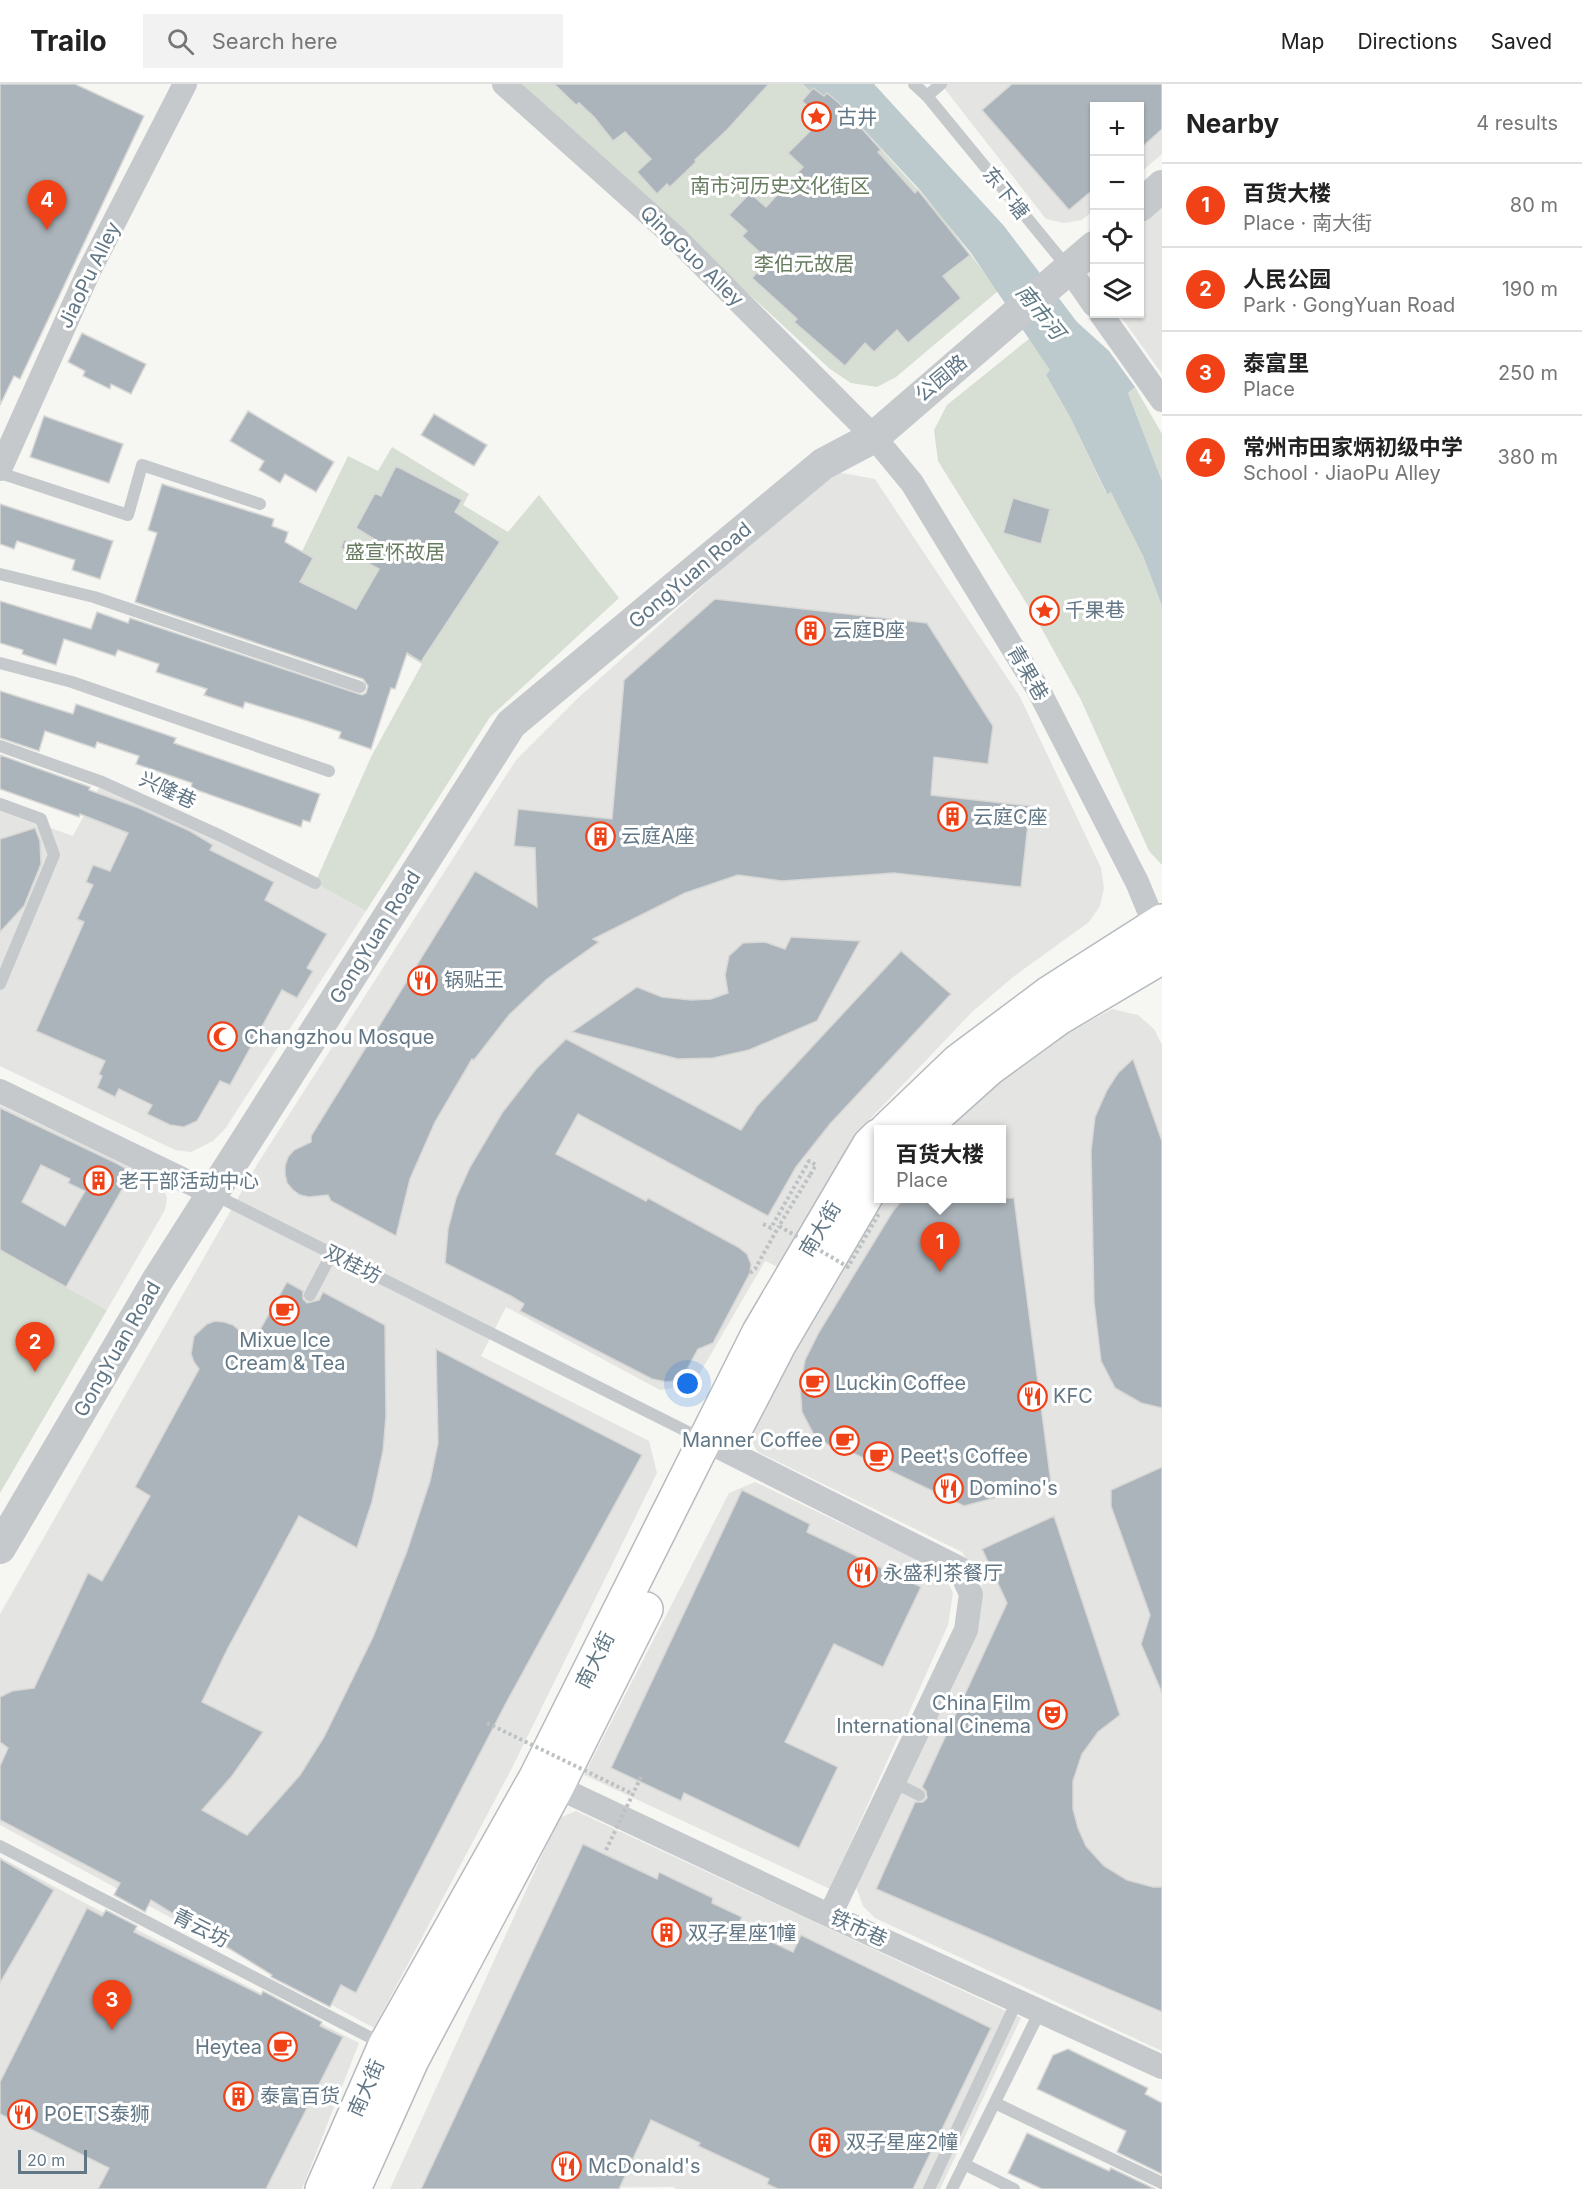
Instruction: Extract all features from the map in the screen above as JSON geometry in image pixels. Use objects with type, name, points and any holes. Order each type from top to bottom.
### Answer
[{"type":"main road","points":[[891,1125],[958,1061],[1049,993],[1160,930]]},
{"type":"main road","points":[[927,1125],[989,1069],[1050,1024],[1162,957]]},
{"type":"main road","name":"南大街","points":[[354,2189],[412,2060],[557,1787],[715,1445],[759,1332],[869,1145],[874,1140]]},
{"type":"main road","name":"南大街","points":[[322,2189],[385,2045],[536,1777],[715,1445],[779,1345],[874,1184]]},
{"type":"street","name":"JiaoPu Alley","points":[[0,471],[89,271],[185,84]]},
{"type":"street","name":"QingGuo Alley","points":[[504,84],[675,237],[874,437]]},
{"type":"street","points":[[1144,202],[1162,186]]},
{"type":"street","points":[[1062,275],[1090,251]]},
{"type":"street","name":"公园路","points":[[874,437],[1062,275]]},
{"type":"street","name":"东下塘","points":[[1062,275],[1090,300]]},
{"type":"street","points":[[1104,318],[1162,400]]},
{"type":"street","name":"青果巷","points":[[874,437],[912,483],[1039,691],[1160,930]]},
{"type":"street","name":"GongYuan Road","points":[[0,1548],[157,1281],[511,724],[823,464],[874,437]]},
{"type":"street","name":"双桂坊","points":[[0,1091],[213,1194]]},
{"type":"street","points":[[715,1445],[959,1568],[970,1594],[966,1630],[830,1915]]},
{"type":"street","name":"铁市巷","points":[[557,1787],[1162,2067]]},
{"type":"lane","name":"东下塘","points":[[914,84],[927,96],[1062,275]]},
{"type":"lane","points":[[927,96],[941,84]]},
{"type":"lane","points":[[0,471],[128,515],[142,465],[260,504]]},
{"type":"lane","points":[[0,573],[94,597],[360,687]]},
{"type":"lane","points":[[0,663],[72,682],[329,771]]},
{"type":"lane","name":"兴隆巷","points":[[0,746],[102,782],[315,883]]},
{"type":"lane","points":[[0,804],[41,819],[54,855],[0,984]]},
{"type":"lane","name":"双桂坊","points":[[213,1194],[715,1445]]},
{"type":"lane","points":[[310,1295],[332,1253]]},
{"type":"lane","points":[[893,1782],[919,1794]]},
{"type":"lane","name":"青云坊","points":[[0,1846],[385,2045]]},
{"type":"lane","points":[[929,2189],[1017,2001]]},
{"type":"lane","points":[[952,2189],[1040,2011]]},
{"type":"lane","points":[[995,2103],[1162,2183]]},
{"type":"lane","points":[[964,2164],[1014,2189]]},
{"type":"path","points":[[750,1272],[755,1269],[816,1165],[809,1161],[771,1228],[763,1224]]},
{"type":"path","points":[[779,1226],[848,1267],[880,1212]]},
{"type":"path","points":[[487,1723],[633,1794]]},
{"type":"path","points":[[606,1850],[641,1777]]},
{"type":"shaded area","points":[[941,84],[1162,84],[1162,154],[1144,170],[1144,102],[1090,102],[1090,213],[1082,220],[1064,223],[1046,219]]},
{"type":"shaded area","points":[[1162,199],[1162,374],[1122,318],[1144,318],[1144,214]]},
{"type":"shaded area","points":[[831,471],[875,479],[1020,697],[1101,868],[1104,888],[1100,906],[1089,922],[1013,977],[972,1012],[853,1137],[778,1267],[765,1261],[693,1385],[660,1390],[506,1307],[481,1356],[649,1441],[657,1473],[513,1766],[374,2028],[0,1825],[0,1614],[258,1163],[516,760],[577,699]]},
{"type":"shaded area","points":[[102,782],[315,883],[366,911],[225,1129],[213,1141],[191,1152],[175,1150],[0,1066],[0,810],[73,836]]},
{"type":"shaded area","points":[[1112,1009],[1138,1015],[1154,1029],[1162,1045],[1162,2051],[875,1918],[863,1906],[856,1887],[978,1623],[982,1584],[962,1552],[758,1452],[751,1440],[752,1423],[878,1203],[1006,1203],[1006,1125],[946,1125],[1021,1059]]},
{"type":"shaded area","points":[[0,1105],[154,1177],[163,1188],[167,1198],[165,1210],[107,1310],[0,1250]]},
{"type":"shaded area","points":[[755,1482],[943,1572],[953,1593],[948,1625],[830,1889],[584,1775],[729,1493]]},
{"type":"shaded area","points":[[576,1811],[1021,2018],[940,2189],[676,2189],[673,2187],[390,2189],[559,1818]]},
{"type":"shaded area","name":"泰富百货","points":[[0,1857],[79,1900],[359,2043],[302,2189],[0,2189]]},
{"type":"green space","name":"南市河历史文化街区","points":[[522,84],[803,84],[810,91],[813,88],[827,93],[839,103],[941,215],[998,291],[896,377],[877,387],[851,383],[830,369]]},
{"type":"green space","points":[[1030,338],[1051,370],[1046,375],[1070,417],[1106,493],[1111,491],[1143,556],[1162,606],[1162,865],[1149,851],[1081,700],[1038,622],[938,461],[934,430],[947,405]]},
{"type":"green space","points":[[1135,387],[1162,434],[1162,481],[1128,393]]},
{"type":"green space","name":"盛宣怀故居","points":[[392,447],[469,494],[463,505],[508,532],[539,495],[619,598],[490,717],[366,911],[315,883],[371,757],[422,664],[369,632],[281,595],[348,456],[378,471]]},
{"type":"green space","points":[[0,1250],[107,1310],[0,1493]]},
{"type":"water","name":"南市河","points":[[803,84],[874,84],[1004,226],[1077,322],[1109,351],[1135,387],[1128,393],[1162,481],[1162,606],[1143,556],[1111,492],[1107,494],[1070,417],[1046,375],[1050,370],[971,253],[919,189],[839,103],[827,93],[824,96],[813,88],[810,91]]},
{"type":"building","points":[[0,84],[75,84],[144,116],[20,379],[14,376],[0,405]]},
{"type":"building","points":[[554,84],[769,84],[727,130],[695,160],[696,162],[670,187],[667,184],[657,194],[637,172],[651,159],[625,132],[613,141],[594,117],[579,103],[576,105]]},
{"type":"building","points":[[1012,84],[1162,84],[1162,129],[1144,145],[1144,102],[1090,102],[1090,192],[1069,210],[982,110]]},
{"type":"building","points":[[813,88],[824,96],[827,93],[839,103],[881,150],[878,152],[915,193],[918,190],[970,255],[943,276],[961,298],[908,343],[897,330],[874,352],[865,343],[845,366],[794,322],[797,319],[752,278],[768,260],[742,236],[747,231],[729,215],[750,193],[766,207],[803,167],[788,153],[822,119],[802,101]]},
{"type":"building","points":[[82,333],[146,364],[131,394],[111,384],[110,389],[83,376],[85,371],[68,362]]},
{"type":"building","points":[[248,411],[334,462],[316,492],[285,474],[280,483],[259,470],[264,461],[230,441]]},
{"type":"building","points":[[434,414],[487,445],[474,466],[421,435]]},
{"type":"building","points":[[44,416],[123,444],[109,483],[30,457]]},
{"type":"building","points":[[396,466],[462,500],[455,512],[500,542],[421,662],[407,653],[395,689],[391,688],[371,749],[339,738],[341,732],[308,721],[245,702],[243,708],[204,695],[207,689],[156,672],[159,664],[118,650],[115,656],[64,639],[56,665],[22,654],[23,650],[0,643],[0,601],[91,629],[97,612],[128,623],[130,618],[362,695],[366,693],[368,686],[363,679],[135,602],[157,533],[148,530],[162,484],[274,519],[272,526],[288,532],[285,542],[313,558],[300,582],[356,609],[379,569],[341,548],[344,540],[390,554],[392,550],[356,528],[375,493],[381,496]]},
{"type":"building","points":[[1013,498],[1050,509],[1041,544],[1003,533]]},
{"type":"building","points":[[0,504],[113,541],[100,579],[72,570],[75,560],[17,541],[14,549],[0,544]]},
{"type":"building","points":[[715,599],[927,623],[993,726],[988,764],[934,757],[931,795],[1030,806],[1021,887],[894,873],[782,881],[738,875],[685,893],[593,939],[599,942],[547,979],[509,1015],[474,1060],[472,1059],[435,1122],[410,1179],[396,1236],[331,1201],[328,1195],[309,1197],[300,1195],[287,1183],[285,1166],[288,1157],[294,1150],[311,1142],[311,1136],[475,871],[537,907],[535,848],[514,846],[518,809],[612,819],[624,680]]},
{"type":"building","points":[[0,691],[73,714],[76,704],[176,738],[174,743],[320,794],[310,822],[303,820],[301,827],[191,788],[192,783],[136,764],[139,756],[97,742],[95,748],[45,731],[39,751],[0,738]]},
{"type":"building","points":[[0,755],[90,787],[89,790],[139,808],[190,831],[213,845],[210,850],[274,882],[265,900],[327,934],[307,968],[313,971],[297,998],[282,990],[230,1085],[220,1081],[197,1121],[184,1127],[170,1125],[147,1114],[152,1105],[119,1089],[115,1097],[97,1088],[102,1076],[99,1074],[105,1061],[36,1031],[84,922],[77,919],[93,885],[86,882],[93,865],[110,871],[128,833],[80,814],[79,817],[0,789]]},
{"type":"building","points":[[35,828],[40,841],[41,864],[24,906],[0,932],[0,839]]},
{"type":"building","points":[[791,937],[860,941],[817,1021],[749,1050],[713,1058],[678,1059],[572,1032],[637,987],[662,997],[691,1000],[711,999],[728,993],[725,975],[729,956],[743,943],[765,942],[785,949]]},
{"type":"building","points":[[901,951],[951,994],[830,1124],[796,1167],[768,1216],[578,1114],[556,1154],[646,1201],[648,1198],[747,1254],[751,1264],[750,1273],[713,1343],[698,1349],[685,1373],[674,1381],[652,1379],[520,1311],[524,1304],[445,1263],[448,1229],[456,1198],[470,1167],[502,1113],[536,1069],[566,1039],[741,1130],[757,1106]]},
{"type":"building","points":[[1133,1059],[1162,1141],[1162,1408],[1141,1403],[1115,1388],[1101,1361],[1094,1302],[1091,1151],[1095,1117],[1107,1090],[1118,1073]]},
{"type":"building","points":[[0,1108],[132,1172],[66,1287],[0,1250]],"holes":[[[41,1165],[70,1179],[68,1183],[85,1191],[65,1226],[22,1202]]]},
{"type":"building","points":[[1006,1198],[1014,1198],[1051,1483],[964,1506],[832,1443],[831,1447],[813,1433],[802,1412],[800,1387],[805,1360],[819,1332],[900,1203],[1006,1203]]},
{"type":"building","points":[[287,1282],[303,1291],[303,1299],[307,1303],[319,1300],[323,1292],[385,1325],[386,1416],[383,1451],[372,1502],[357,1548],[299,1516],[227,1650],[202,1702],[263,1732],[232,1776],[202,1810],[247,1835],[300,1775],[324,1737],[373,1637],[407,1551],[430,1481],[438,1443],[436,1349],[642,1455],[505,1705],[356,1993],[341,1985],[330,2007],[271,1977],[272,1975],[151,1900],[145,1912],[114,1895],[120,1883],[0,1820],[0,1766],[8,1748],[0,1742],[0,1697],[12,1691],[34,1688],[88,1573],[102,1581],[150,1496],[135,1487],[199,1369],[191,1354],[194,1336],[207,1324],[215,1321],[233,1325],[253,1342]]},
{"type":"building","points":[[1162,1467],[1162,1693],[1141,1644],[1150,1615],[1111,1506],[1111,1490]]},
{"type":"building","points":[[742,1490],[810,1524],[807,1532],[921,1587],[883,1667],[834,1644],[785,1742],[838,1767],[799,1848],[684,1793],[681,1801],[611,1768]]},
{"type":"building","points":[[1054,1516],[1120,1715],[1098,1732],[1082,1754],[1073,1781],[1073,1809],[1086,1846],[1104,1866],[1127,1880],[1162,1887],[1162,2012],[876,1889],[915,1802],[923,1802],[927,1798],[926,1791],[922,1787],[1007,1603],[982,1549]]},
{"type":"building","points":[[583,1844],[657,1879],[659,1872],[713,1898],[712,1903],[742,1917],[738,1926],[793,1952],[801,1935],[991,2028],[913,2189],[778,2189],[767,2184],[769,2179],[698,2146],[700,2143],[651,2120],[619,2189],[421,2189]]},
{"type":"building","points":[[0,1859],[54,1890],[0,1983]]},
{"type":"building","name":"泰富百货","points":[[87,1908],[102,1916],[106,1910],[137,1926],[134,1932],[261,1995],[263,1991],[322,2022],[320,2026],[343,2037],[266,2189],[98,2189],[109,2168],[0,2114],[0,2082]]},
{"type":"building","points":[[1068,2049],[1148,2088],[1145,2094],[1162,2103],[1162,2174],[1117,2152],[1126,2131],[1037,2089],[1053,2055]]},
{"type":"building","points":[[1027,2133],[1109,2171],[1111,2168],[1155,2189],[1042,2189],[1008,2173]]},
{"type":"place","name":"古井","points":[[816,117]]},
{"type":"place","name":"常州市田家炳初级中学","points":[[47,230]]},
{"type":"place","name":"千果巷","points":[[1044,610]]},
{"type":"place","name":"云庭B座","points":[[811,630]]},
{"type":"place","name":"云庭C座","points":[[952,817]]},
{"type":"place","name":"云庭A座","points":[[600,836]]},
{"type":"place","name":"锅贴王","points":[[423,980]]},
{"type":"place","name":"Changzhou Mosque","points":[[223,1037]]},
{"type":"place","name":"老干部活动中心","points":[[98,1181]]},
{"type":"place","name":"百货大楼","points":[[940,1272]]},
{"type":"place","name":"Mixue Ice Cream & Tea","points":[[285,1310]]},
{"type":"place","name":"人民公园","points":[[35,1372]]},
{"type":"place","name":"Luckin Coffee","points":[[814,1383]]},
{"type":"place","name":"KFC","points":[[1032,1396]]},
{"type":"place","name":"Manner Coffee","points":[[844,1440]]},
{"type":"place","name":"Peet's Coffee","points":[[879,1456]]},
{"type":"place","name":"Domino's","points":[[948,1488]]},
{"type":"place","name":"永盛利茶餐厅","points":[[862,1573]]},
{"type":"place","name":"China Film International Cinema","points":[[1052,1715]]},
{"type":"place","name":"双子星座1幢","points":[[667,1933]]},
{"type":"place","name":"泰富里","points":[[112,2030]]},
{"type":"place","name":"Heytea","points":[[283,2047]]},
{"type":"place","name":"泰富百货","points":[[239,2096]]},
{"type":"place","name":"POETS泰狮","points":[[23,2114]]},
{"type":"place","name":"双子星座2幢","points":[[825,2142]]},
{"type":"place","name":"McDonald's","points":[[567,2166]]},
{"type":"park label","name":"李伯元故居","points":[[804,264]]}]
